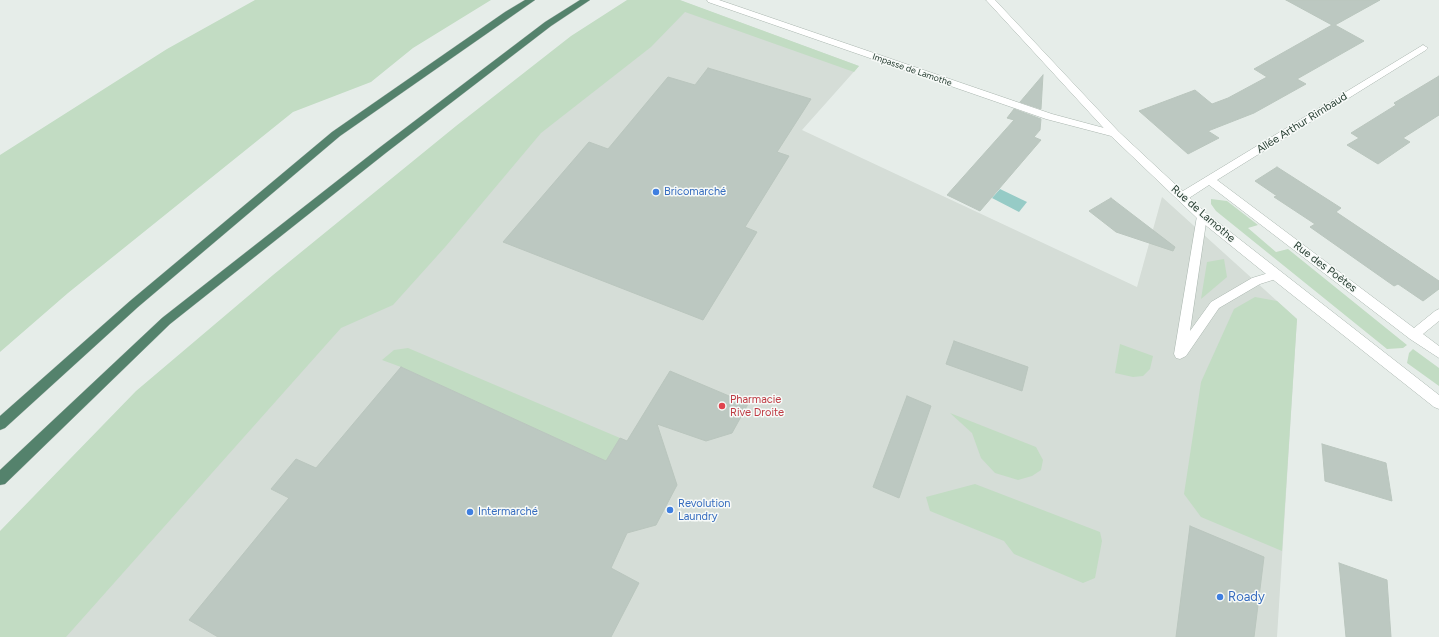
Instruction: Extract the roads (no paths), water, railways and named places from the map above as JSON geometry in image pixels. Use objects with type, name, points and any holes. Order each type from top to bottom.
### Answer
[{"type":"highway","points":[[0,424],[134,304],[336,134],[508,14],[531,0]]},
{"type":"highway","points":[[0,480],[166,321],[389,145],[548,24],[586,0]]},
{"type":"street","name":"Impasse de Lamothe","points":[[711,0],[1049,117],[1115,134]]},
{"type":"street","name":"Rue de Lamothe","points":[[990,0],[1115,134],[1202,216],[1275,276],[1439,403]]},
{"type":"street","name":"Allée Arthur Rimbaud","points":[[1182,197],[1423,48]]},
{"type":"street","name":"Rue des Poètes","points":[[1211,180],[1439,353]]},
{"type":"street","points":[[1202,216],[1180,354],[1215,305],[1256,281],[1275,276]]},
{"type":"street","points":[[1414,335],[1439,314]]},
{"type":"water","points":[[1000,189],[1027,202],[1019,212],[992,198]]},
{"type":"place","name":"Bricomarché","points":[[656,192]]},
{"type":"place","name":"Pharmacie Rive Droite","points":[[722,406]]},
{"type":"place","name":"Revolution Laundry","points":[[670,510]]},
{"type":"place","name":"Intermarché","points":[[470,512]]},
{"type":"place","name":"Roady","points":[[1220,597]]}]
